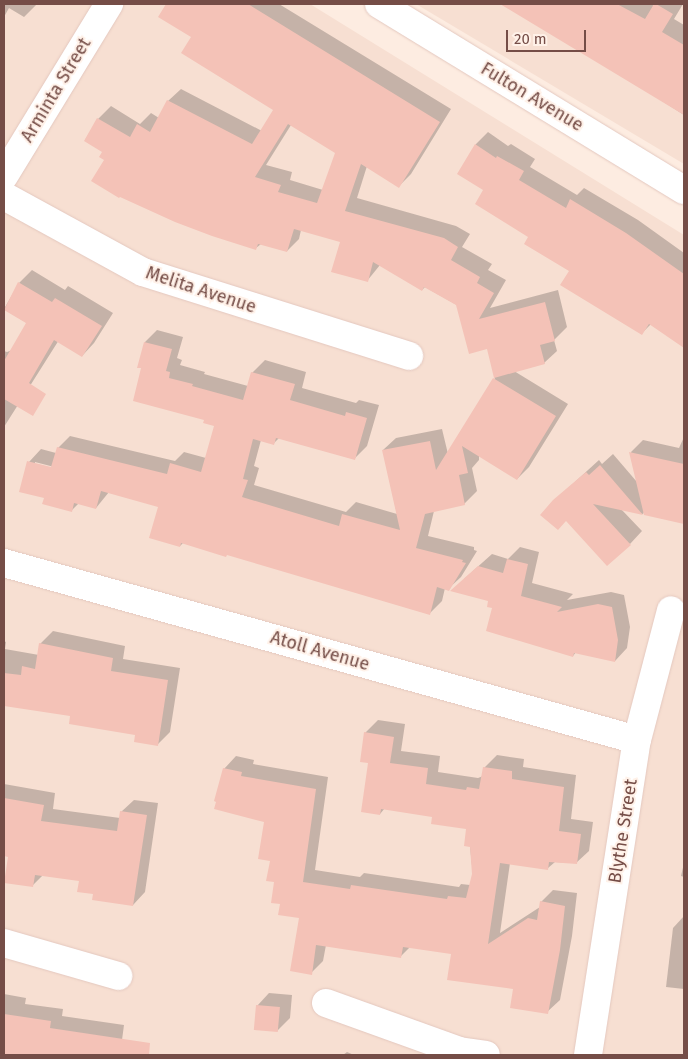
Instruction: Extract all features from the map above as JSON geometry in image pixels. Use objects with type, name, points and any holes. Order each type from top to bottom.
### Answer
[{"type":"street","name":"Arminta Street","points":[[4,176],[109,4]]},
{"type":"street","name":"Fulton Avenue","points":[[379,4],[684,190]]},
{"type":"street","name":"Melita Avenue","points":[[4,196],[143,272],[410,356]]},
{"type":"street","name":"Atoll Avenue","points":[[4,563],[637,740]]},
{"type":"street","name":"Blythe Street","points":[[588,1055],[637,740],[671,610]]},
{"type":"street","points":[[4,944],[118,976]]},
{"type":"street","points":[[326,1003],[459,1051],[486,1055]]},
{"type":"shaded area","points":[[4,4],[310,4],[684,235],[684,1055],[4,1055]]},
{"type":"shaded area","points":[[416,4],[684,4],[684,164]]},
{"type":"building","points":[[166,4],[248,4],[440,122],[399,188],[361,164],[345,211],[444,238],[458,247],[451,260],[480,277],[477,283],[494,293],[479,319],[545,302],[555,341],[540,345],[545,364],[494,378],[487,349],[469,354],[456,305],[424,287],[422,291],[373,262],[368,282],[331,272],[340,242],[294,229],[287,252],[258,244],[256,250],[175,222],[119,198],[91,181],[104,160],[99,157],[102,152],[84,141],[97,118],[130,137],[137,124],[150,132],[167,100],[252,144],[273,110],[181,53],[191,37],[158,17]],"holes":[[[288,124],[335,153],[317,203],[278,192],[281,185],[255,177]]]},
{"type":"building","points":[[500,4],[617,4],[645,19],[654,4],[656,4],[673,14],[662,32],[684,45],[684,115]]},
{"type":"building","points":[[475,144],[496,158],[497,156],[524,171],[519,180],[566,208],[570,199],[626,233],[684,274],[684,348],[649,324],[642,335],[560,285],[569,271],[524,244],[528,237],[475,204],[483,190],[457,174]]},
{"type":"building","points":[[18,282],[52,302],[55,298],[102,326],[82,357],[54,340],[29,383],[46,394],[33,416],[4,399],[4,361],[26,323],[4,310]]},
{"type":"building","points":[[144,342],[172,349],[166,371],[170,372],[169,378],[193,384],[192,386],[243,400],[251,372],[295,384],[290,400],[345,416],[346,412],[367,418],[355,460],[276,438],[274,445],[253,439],[243,479],[248,480],[242,497],[339,526],[342,514],[400,530],[382,450],[430,441],[436,470],[493,378],[556,416],[517,480],[462,446],[468,473],[459,475],[465,505],[425,514],[416,548],[463,560],[462,562],[466,563],[449,591],[437,587],[430,615],[227,555],[226,557],[181,543],[180,547],[149,538],[158,507],[101,491],[96,509],[74,503],[72,512],[42,504],[44,498],[19,492],[27,461],[51,467],[57,447],[167,474],[170,463],[201,472],[214,426],[203,423],[204,420],[133,401],[141,368],[137,368]]},
{"type":"building","points":[[629,452],[684,464],[684,524],[644,515]]},
{"type":"building","points":[[600,465],[643,515],[593,504],[631,545],[607,566],[566,521],[558,530],[540,515],[553,500],[586,472],[589,475]]},
{"type":"building","points":[[507,559],[528,564],[521,596],[562,607],[557,612],[598,604],[612,607],[618,640],[615,662],[574,653],[573,657],[486,631],[492,608],[487,607],[488,601],[450,591],[478,566],[503,573]]},
{"type":"building","points":[[39,643],[113,658],[111,671],[168,680],[158,746],[134,742],[135,735],[69,724],[70,716],[4,706],[4,673],[21,675],[22,666],[35,669]]},
{"type":"building","points":[[364,732],[394,737],[390,763],[428,768],[426,784],[466,790],[467,787],[479,789],[483,767],[512,771],[512,779],[564,787],[559,831],[581,834],[577,864],[549,862],[548,870],[500,863],[488,944],[528,918],[537,920],[540,901],[565,906],[560,950],[548,1014],[510,1008],[513,989],[447,980],[451,954],[403,947],[401,958],[316,945],[312,975],[290,971],[299,918],[278,915],[280,904],[271,903],[274,882],[266,881],[270,861],[258,859],[264,822],[214,809],[216,802],[214,801],[223,768],[242,772],[241,776],[316,789],[303,882],[350,889],[351,885],[447,899],[448,896],[466,898],[472,874],[470,847],[464,846],[466,829],[431,824],[432,817],[381,809],[380,815],[361,812],[368,763],[360,762]]},
{"type":"building","points":[[4,798],[44,805],[41,821],[117,831],[120,811],[147,815],[133,906],[92,900],[93,894],[77,892],[79,881],[35,875],[33,887],[4,883],[8,857],[4,856]]},
{"type":"building","points":[[256,1005],[280,1007],[278,1032],[254,1030]]},
{"type":"building","points":[[4,1014],[51,1021],[50,1028],[150,1043],[149,1055],[4,1055]]}]
